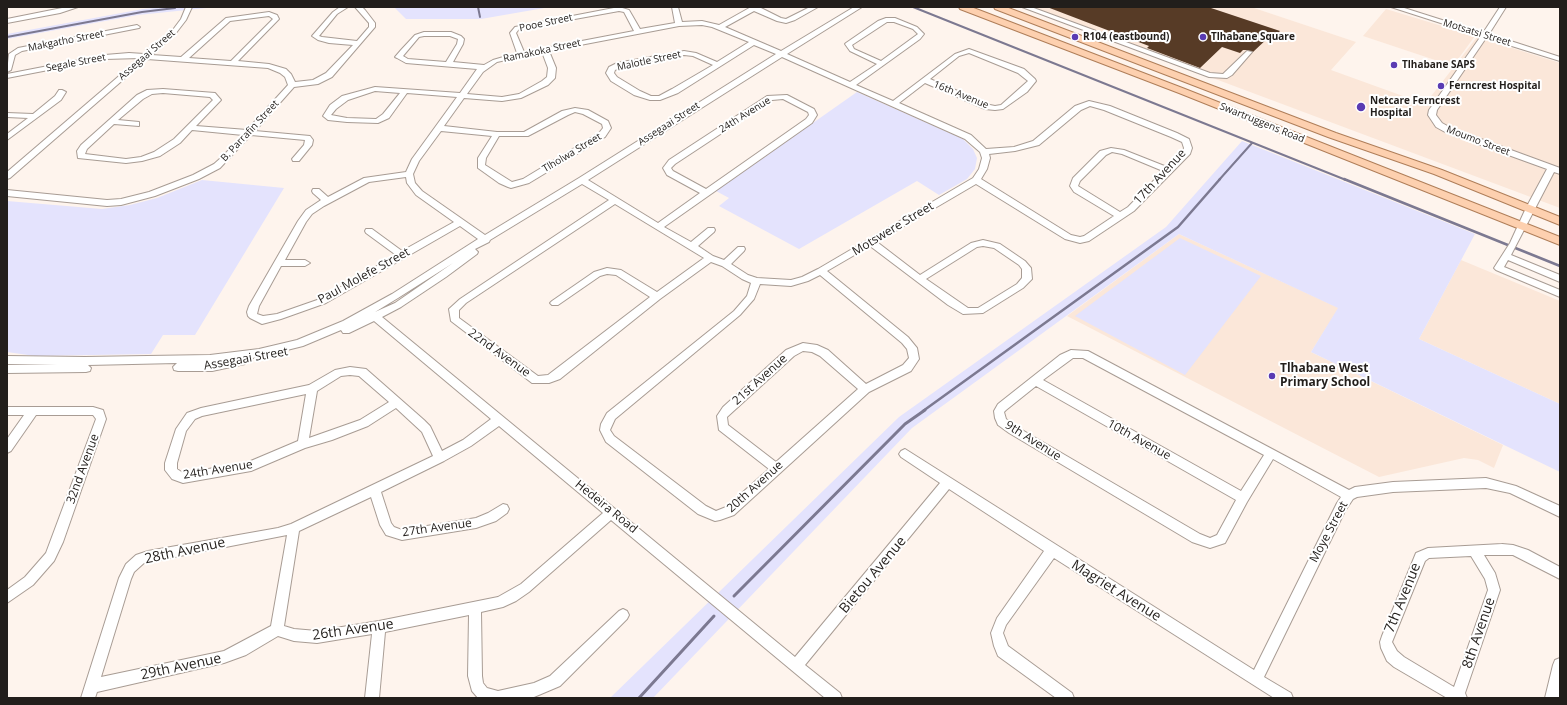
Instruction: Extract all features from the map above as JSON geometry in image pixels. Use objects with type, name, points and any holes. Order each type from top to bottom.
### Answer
[{"type":"main road","name":"Swartruggens Road","points":[[963,7],[1560,241]]},
{"type":"main road","name":"Swartruggens Road","points":[[998,7],[1332,135],[1438,172],[1560,221]]},
{"type":"street","points":[[7,21],[75,7]]},
{"type":"street","points":[[345,7],[335,13],[315,36],[320,39],[359,43]]},
{"type":"street","points":[[146,56],[233,62],[276,68],[288,76],[292,85],[315,82],[329,75],[372,27],[372,23],[358,7]]},
{"type":"street","points":[[675,7],[679,24]]},
{"type":"street","points":[[720,27],[755,8],[780,20],[786,21],[793,19],[815,7]]},
{"type":"street","name":"Assegaai Street","points":[[7,360],[156,361],[242,356],[299,343],[398,305],[443,276],[468,257],[482,242],[672,122],[859,7]]},
{"type":"street","points":[[1025,7],[1209,75],[1224,76],[1230,73],[1249,52]]},
{"type":"street","name":"Motsatsi Street","points":[[1394,7],[1560,59]]},
{"type":"street","points":[[1485,35],[1502,7]]},
{"type":"street","name":"Assegaai Street","points":[[7,176],[174,32],[189,9]]},
{"type":"street","name":"Pooe Street","points":[[521,54],[514,33],[517,28],[524,26],[619,9],[627,11],[638,32]]},
{"type":"street","points":[[183,59],[228,19],[269,14],[275,16],[276,19],[233,62]]},
{"type":"street","points":[[851,85],[918,38],[921,34],[920,32],[915,28],[895,20],[886,20],[880,22],[848,44],[850,49],[882,63]]},
{"type":"street","name":"Ramakoka Street","points":[[409,174],[415,161],[476,74],[484,67],[503,58],[679,24],[702,23],[720,27],[782,54]]},
{"type":"street","name":"Makgatho Street","points":[[7,70],[10,56],[20,50],[138,27]]},
{"type":"street","points":[[448,64],[460,44],[461,39],[451,34],[424,34],[417,36],[399,57],[406,61],[484,67]]},
{"type":"street","name":"Moumo Street","points":[[1485,35],[1432,110],[1432,115],[1439,125],[1448,130],[1556,170],[1530,208],[1499,268],[1560,294]]},
{"type":"street","name":"Malotle Street","points":[[717,64],[694,54],[684,53],[620,65],[612,68],[610,73],[618,82],[637,93],[655,99],[670,94],[754,42]]},
{"type":"street","points":[[404,91],[386,116],[378,121],[341,119],[327,116],[329,111],[337,103],[356,94],[375,89],[404,91],[461,96],[508,99],[521,96],[545,83],[551,78],[553,72],[545,50]]},
{"type":"street","name":"16th Avenue","points":[[894,104],[957,55],[969,51],[1021,71],[1029,76],[1032,81],[1024,90],[1003,107],[995,108],[988,107],[925,80]]},
{"type":"street","points":[[782,54],[968,138],[984,152],[986,158],[983,169],[976,180]]},
{"type":"street","name":"Segale Street","points":[[7,76],[115,55],[146,56]]},
{"type":"street","name":"B. Parrafin Street","points":[[7,193],[107,203],[134,199],[208,171],[226,158],[292,85]]},
{"type":"street","points":[[164,91],[212,95],[216,97],[217,100],[215,103],[190,128],[166,150],[142,159],[118,160],[81,156],[81,151],[84,147],[140,97],[150,92],[164,91]]},
{"type":"street","points":[[7,138],[58,98],[62,92]]},
{"type":"street","name":"24th Avenue","points":[[658,228],[809,121],[813,115],[811,110],[784,97],[770,98],[669,165],[667,168],[670,173],[706,193]]},
{"type":"street","name":"17th Avenue","points":[[976,180],[1068,237],[1074,239],[1086,239],[1130,209],[1167,170],[1187,152],[1188,148],[1186,141],[1174,135],[1106,108],[1089,103],[1078,108],[1036,143],[1025,148],[984,152]]},
{"type":"street","name":"Tlholwa Street","points":[[438,128],[497,134],[525,134],[565,113],[575,110],[592,116],[605,123],[608,128],[602,135],[526,181],[511,185],[502,181],[482,166],[482,158],[497,134]]},
{"type":"street","points":[[7,116],[36,116]]},
{"type":"street","points":[[112,122],[136,124]]},
{"type":"street","points":[[190,128],[306,138],[309,140],[308,146],[296,159]]},
{"type":"street","points":[[1120,216],[1077,190],[1074,186],[1076,180],[1103,153],[1111,150],[1124,152],[1167,170]]},
{"type":"street","points":[[409,174],[411,183],[418,193],[461,222],[482,242]]},
{"type":"street","name":"Paul Molefe Street","points":[[409,174],[368,180],[314,208],[305,216],[254,306],[252,312],[253,316],[256,319],[262,320],[278,318],[339,294],[402,255],[461,222]]},
{"type":"street","name":"Motswere Street","points":[[582,180],[658,228],[692,246],[710,258],[725,264],[736,272],[756,281],[791,283],[805,279],[820,271],[976,180]]},
{"type":"street","points":[[316,191],[327,201]]},
{"type":"street","name":"22nd Avenue","points":[[615,200],[463,301],[454,309],[454,319],[536,380],[542,380],[556,376],[710,258]]},
{"type":"street","points":[[692,246],[711,230]]},
{"type":"street","points":[[369,231],[402,255]]},
{"type":"street","points":[[871,242],[959,309],[973,313],[980,311],[1020,286],[1027,279],[1027,276],[1026,268],[1022,263],[997,246],[984,243],[974,245],[920,279]]},
{"type":"street","points":[[725,264],[741,249]]},
{"type":"street","points":[[1506,256],[1560,278]]},
{"type":"street","points":[[279,263],[305,263]]},
{"type":"street","points":[[555,303],[593,277],[607,271],[624,274],[658,297]]},
{"type":"street","name":"20th Avenue","points":[[756,281],[751,297],[737,313],[611,416],[605,430],[610,439],[616,444],[702,510],[715,516],[730,511],[824,424],[865,389],[912,364],[914,354],[912,348],[820,271]]},
{"type":"street","name":"Assegaai Street","points":[[7,369],[212,367],[288,352],[372,314]]},
{"type":"street","name":"Hedeira Road","points":[[372,314],[835,698]]},
{"type":"street","name":"21st Avenue","points":[[776,468],[723,427],[722,416],[790,353],[798,348],[804,347],[813,348],[824,353],[865,389]]},
{"type":"street","name":"9th Avenue","points":[[1271,453],[1243,498],[1221,539],[1210,542],[1196,538],[1013,430],[1002,422],[999,414],[1002,407],[1071,354],[1084,354],[1271,453],[1349,496]]},
{"type":"street","points":[[396,403],[364,423],[328,437],[303,444],[312,389],[339,373],[356,371],[362,372],[426,429],[440,458]]},
{"type":"street","name":"10th Avenue","points":[[1036,381],[1243,498]]},
{"type":"street","name":"24th Avenue","points":[[303,444],[247,468],[182,478],[176,476],[171,470],[171,463],[181,429],[191,416],[201,412],[312,389]]},
{"type":"street","name":"32nd Avenue","points":[[7,411],[93,411],[99,413],[101,419],[57,542],[50,557],[30,581],[7,597]]},
{"type":"street","points":[[7,448],[33,411]]},
{"type":"street","points":[[277,630],[294,528],[440,458],[467,443],[500,419]]},
{"type":"street","name":"Magriet Avenue","points":[[906,454],[1052,550],[1286,698]]},
{"type":"street","name":"Bietou Avenue","points":[[796,666],[948,482]]},
{"type":"street","name":"Moye Street","points":[[1256,679],[1337,514],[1349,496],[1363,490],[1393,487],[1486,483],[1512,489],[1560,512]]},
{"type":"street","name":"27th Avenue","points":[[374,489],[386,525],[390,531],[402,535],[476,523],[492,517],[503,509]]},
{"type":"street","name":"26th Avenue","points":[[277,630],[294,635],[317,637],[379,627],[499,603],[512,597],[525,588],[612,512]]},
{"type":"street","name":"28th Avenue","points":[[90,692],[125,578],[130,568],[140,559],[148,556],[278,533],[294,528]]},
{"type":"street","name":"7th Avenue","points":[[1459,697],[1399,662],[1392,656],[1387,648],[1386,642],[1413,571],[1420,557],[1428,553],[1502,549],[1513,550],[1524,554],[1560,573]]},
{"type":"street","points":[[1052,550],[1001,622],[997,633],[1000,646],[1008,655],[1067,698]]},
{"type":"street","name":"8th Avenue","points":[[1459,697],[1494,590],[1491,577],[1474,550]]},
{"type":"street","points":[[475,609],[475,676],[477,686],[483,694],[498,698],[534,690],[555,681],[623,615]]},
{"type":"street","points":[[372,698],[379,627]]},
{"type":"street","name":"29th Avenue","points":[[90,692],[224,658],[277,630]]},
{"type":"street","points":[[1552,698],[1560,665]]},
{"type":"shaded area","points":[[167,7],[216,7],[138,15],[7,39],[7,34],[143,9]]},
{"type":"shaded area","points":[[394,7],[550,7],[481,19],[406,19]]},
{"type":"shaded area","points":[[1023,7],[1251,7],[1356,42],[1331,70],[1425,104],[1477,37],[1560,63],[1560,208]]},
{"type":"shaded area","points":[[1386,9],[1475,36],[1453,66],[1363,36]]},
{"type":"shaded area","points":[[857,92],[963,139],[973,149],[977,158],[975,169],[967,179],[939,195],[917,181],[799,249],[719,206],[729,198],[716,191]]},
{"type":"shaded area","points":[[1242,141],[1475,234],[1419,339],[1560,404],[1560,472],[1311,352],[1338,308],[1179,234],[912,428],[653,698],[610,698],[899,417],[1166,227]]},
{"type":"shaded area","points":[[202,180],[284,188],[195,335],[163,335],[151,354],[35,356],[7,352],[7,201],[102,209],[130,205],[157,198]]},
{"type":"shaded area","name":"Tlhabane West Primary School","points":[[1179,234],[1339,308],[1311,352],[1503,445],[1494,468],[1478,460],[1464,458],[1379,477],[1067,316]]},
{"type":"shaded area","points":[[1180,238],[1261,276],[1185,375],[1075,316]]},
{"type":"shaded area","points":[[1461,260],[1560,301],[1560,404],[1419,339]]},
{"type":"building","name":"Tlhabane Square","points":[[1047,7],[1208,7],[1280,31],[1273,38],[1269,37],[1253,52],[1243,50],[1240,53],[1222,47],[1200,68],[1147,48],[1149,46]]},
{"type":"waterway","points":[[478,7],[480,17]]},
{"type":"waterway","points":[[913,7],[1346,180]]},
{"type":"waterway","points":[[7,37],[142,12],[175,8]]},
{"type":"waterway","points":[[1219,180],[1252,143]]},
{"type":"waterway","points":[[923,411],[1178,227],[1220,179]]},
{"type":"waterway","points":[[1344,179],[1560,266]]},
{"type":"waterway","points":[[734,596],[905,424],[925,410]]},
{"type":"waterway","points":[[639,698],[714,616]]},
{"type":"place","name":"R104 (eastbound)","points":[[1075,37]]},
{"type":"place","name":"Tlhabane Square","points":[[1203,37]]},
{"type":"place","name":"Tlhabane SAPS","points":[[1394,65]]},
{"type":"place","name":"Ferncrest Hospital","points":[[1441,86]]},
{"type":"place","name":"Netcare Ferncrest Hospital","points":[[1361,107]]},
{"type":"place","name":"Tlhabane West Primary School","points":[[1272,376]]}]
